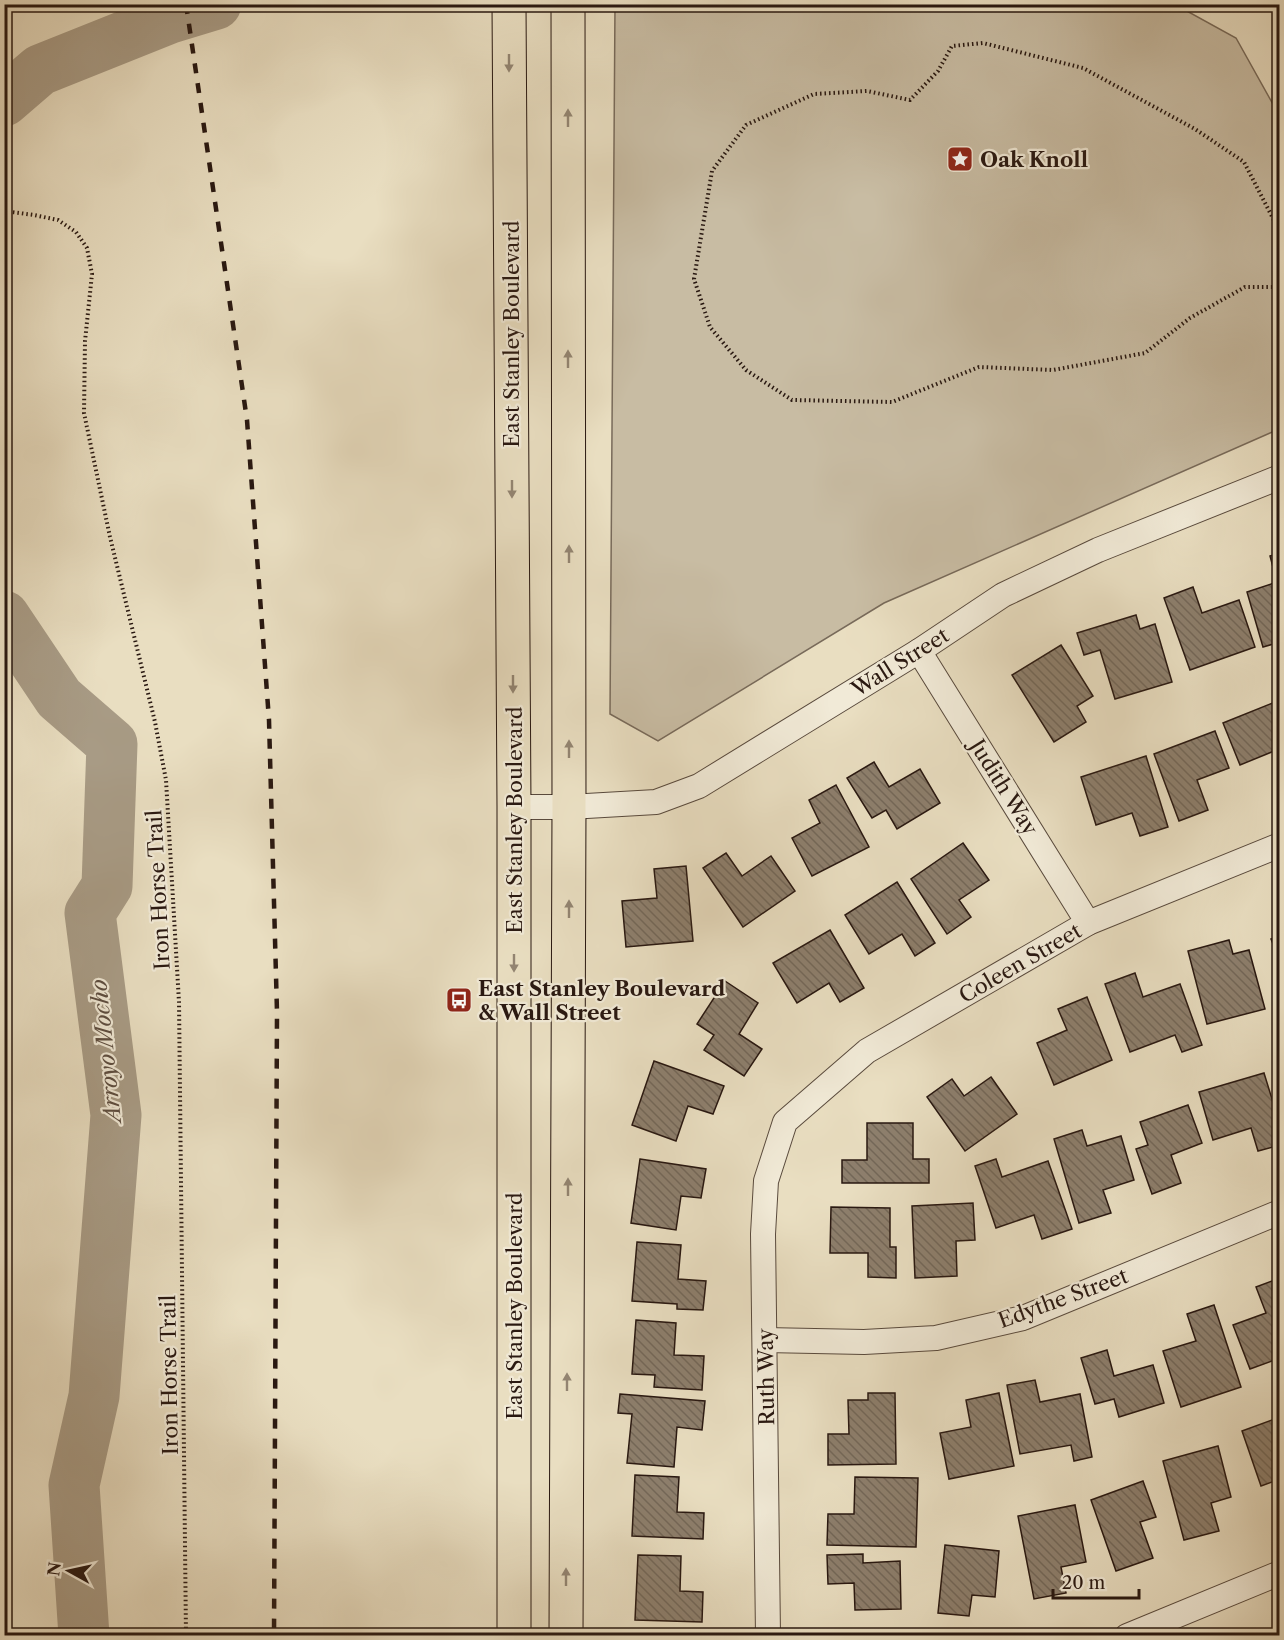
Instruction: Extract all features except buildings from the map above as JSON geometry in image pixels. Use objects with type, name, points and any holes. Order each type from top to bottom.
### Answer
[{"type":"main road","name":"East Stanley Boulevard","points":[[509,4],[514,807],[514,1635]]},
{"type":"main road","points":[[566,1635],[569,807],[568,4]]},
{"type":"street","name":"Wall Street","points":[[514,807],[569,807],[656,802],[699,786],[919,651],[1002,596],[1098,550],[1280,477]]},
{"type":"street","name":"Judith Way","points":[[919,651],[1088,923]]},
{"type":"street","name":"Coleen Street","points":[[785,1122],[867,1051],[1088,923],[1280,844]]},
{"type":"street","name":"Ruth Way","points":[[768,1635],[763,1234],[766,1181],[785,1122]]},
{"type":"street","name":"Edythe Street","points":[[765,1340],[864,1342],[936,1338],[1023,1318],[1280,1212]]},
{"type":"street","points":[[1127,1635],[1280,1573]]},
{"type":"path","points":[[1280,232],[1244,162],[1195,129],[1083,68],[983,43],[952,46],[938,71],[910,100],[867,91],[814,94],[746,126],[712,171],[693,279],[710,327],[746,370],[792,400],[869,402],[892,402],[979,367],[1053,370],[1145,353],[1190,318],[1245,287],[1280,288]]},
{"type":"path","name":"Iron Horse Trail","points":[[4,211],[58,220],[76,232],[87,248],[92,274],[85,341],[84,413],[110,537],[155,722],[166,780],[179,1002],[186,1635]]},
{"type":"shaded area","points":[[615,5],[1176,5],[1236,38],[1279,115],[1279,429],[884,603],[658,741],[610,714]]},
{"type":"waterway","name":"Arroyo Mocho","points":[[4,101],[40,70],[170,18],[216,4]]},
{"type":"waterway","name":"Arroyo Mocho","points":[[4,616],[59,698],[112,744],[107,886],[90,913],[116,1115],[94,1396],[74,1485],[84,1636]]},
{"type":"railway","points":[[186,4],[247,420],[269,720],[277,1012],[274,1636]]},
{"type":"place","name":"Oak Knoll","points":[[960,159]]},
{"type":"place","name":"East Stanley Boulevard & Wall Street","points":[[459,1000]]}]
